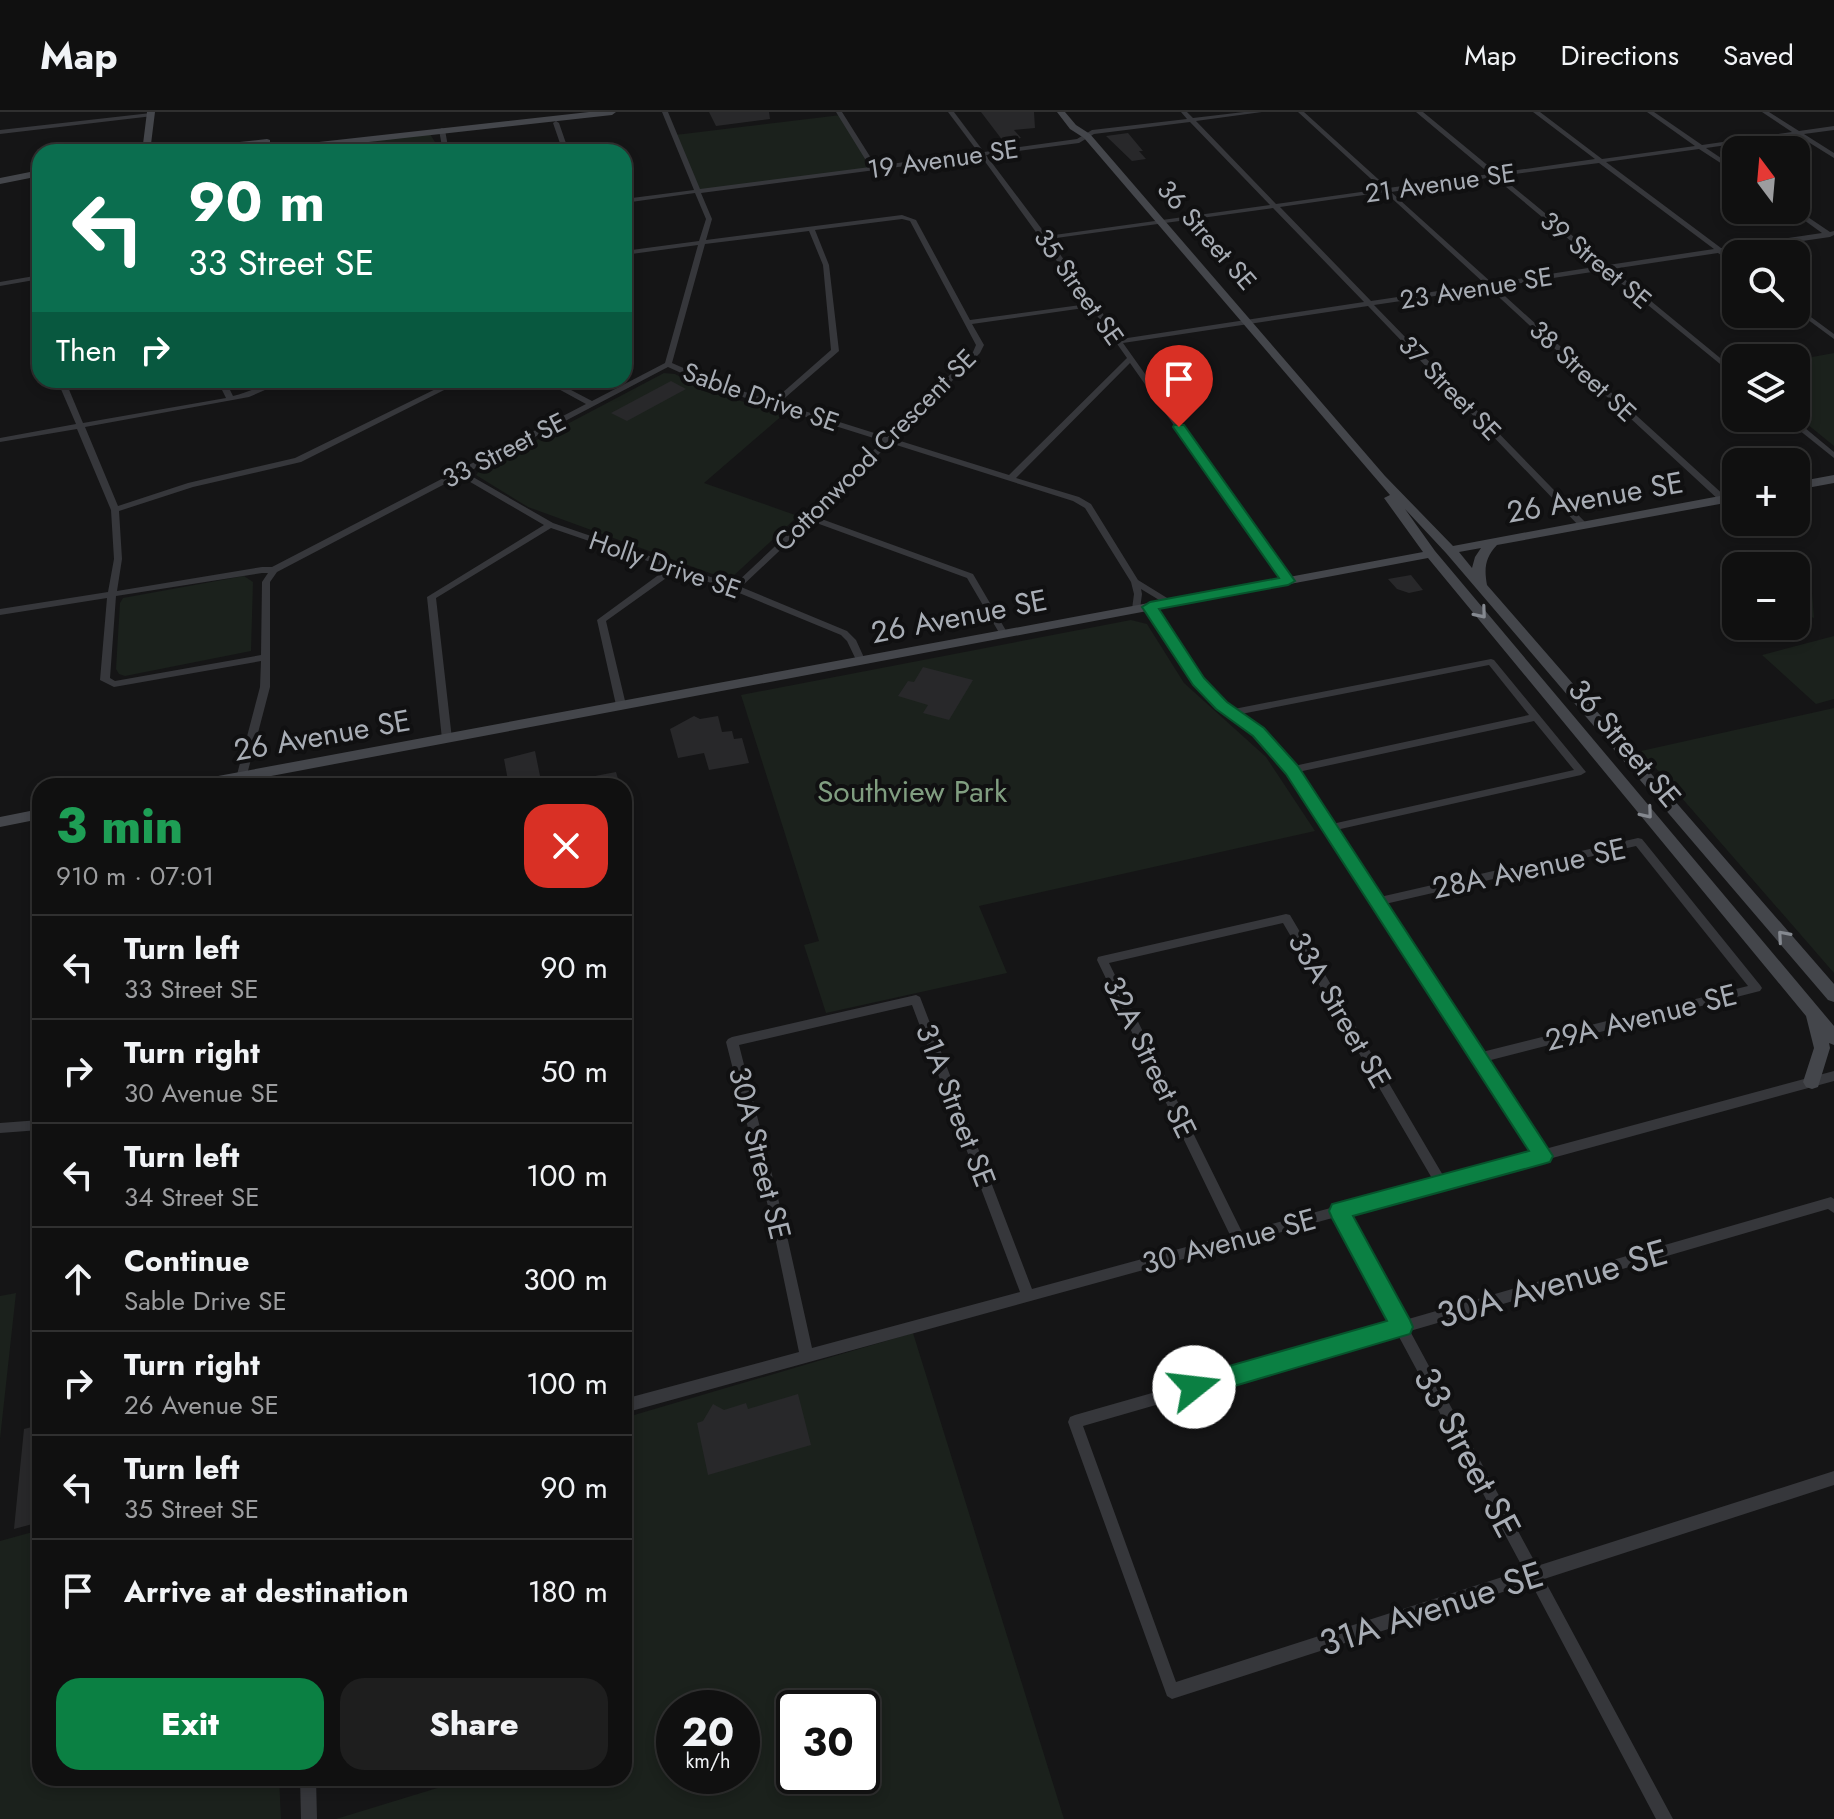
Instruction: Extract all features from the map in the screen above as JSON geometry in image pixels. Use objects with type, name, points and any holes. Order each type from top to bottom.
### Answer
[{"type":"main road","points":[[245,144],[526,112]]},
{"type":"main road","points":[[324,144],[612,112]]},
{"type":"main road","name":"36 Street SE","points":[[1061,112],[1073,127],[1087,136],[1381,478],[1482,586],[1834,995]]},
{"type":"main road","name":"36 Street SE","points":[[1072,112],[1085,127],[1087,136]]},
{"type":"main road","points":[[147,144],[151,114]]},
{"type":"main road","points":[[442,130],[455,123],[509,114]]},
{"type":"main road","points":[[0,179],[32,173]]},
{"type":"main road","points":[[0,188],[32,182]]},
{"type":"main road","name":"36 Street SE","points":[[1381,478],[1385,491],[1431,554],[1834,1038]]},
{"type":"main road","points":[[1810,483],[1834,479]]},
{"type":"main road","name":"26 Avenue SE","points":[[1450,550],[1722,499]]},
{"type":"main road","points":[[1482,586],[1476,566],[1478,558],[1493,542]]},
{"type":"main road","name":"26 Avenue SE","points":[[256,778],[621,705],[1431,554]]},
{"type":"main road","points":[[0,822],[32,816]]},
{"type":"main road","points":[[1811,1010],[1822,1048],[1812,1082]]},
{"type":"street","points":[[665,112],[709,219],[668,364]]},
{"type":"street","points":[[839,112],[875,169]]},
{"type":"street","name":"35 Street SE","points":[[951,112],[1045,238],[1288,581]]},
{"type":"street","name":"37 Street SE","points":[[1184,112],[1583,525]]},
{"type":"street","name":"19 Avenue SE","points":[[632,200],[1079,141],[1092,132],[1259,112]]},
{"type":"street","name":"38 Street SE","points":[[1301,112],[1490,286],[1722,492]]},
{"type":"street","name":"39 Street SE","points":[[1419,112],[1722,363]]},
{"type":"street","points":[[1536,112],[1720,251]]},
{"type":"street","points":[[1650,112],[1722,162]]},
{"type":"street","points":[[1765,112],[1834,156]]},
{"type":"street","points":[[0,132],[151,114]]},
{"type":"street","points":[[556,123],[563,144]]},
{"type":"street","name":"21 Avenue SE","points":[[1045,238],[1834,128]]},
{"type":"street","points":[[442,130],[445,144]]},
{"type":"street","name":"Cottonwood Crescent SE","points":[[632,252],[902,217],[913,220],[980,345],[976,353],[889,441],[735,588]]},
{"type":"street","points":[[1810,221],[1832,235]]},
{"type":"street","points":[[774,404],[835,351],[826,265],[811,229]]},
{"type":"street","name":"23 Avenue SE","points":[[1118,342],[1832,235]]},
{"type":"street","points":[[0,284],[32,278]]},
{"type":"street","points":[[969,322],[1093,305]]},
{"type":"street","points":[[1810,319],[1834,337]]},
{"type":"street","points":[[1011,478],[1130,359]]},
{"type":"street","name":"Sable Drive SE","points":[[668,364],[717,386],[1011,478],[1088,506],[1135,582],[1143,608]]},
{"type":"street","name":"33 Street SE","points":[[632,383],[668,364]]},
{"type":"street","points":[[64,388],[115,510],[118,559],[105,680],[114,684],[264,657]]},
{"type":"street","points":[[225,388],[231,399]]},
{"type":"street","points":[[0,440],[231,399],[265,388]]},
{"type":"street","points":[[115,510],[204,481],[298,460],[444,388]]},
{"type":"street","points":[[562,388],[593,404]]},
{"type":"street","name":"33 Street SE","points":[[274,570],[623,388]]},
{"type":"street","points":[[1805,432],[1834,456]]},
{"type":"street","name":"Holly Drive SE","points":[[461,473],[550,525],[735,588],[844,633],[851,640],[861,662]]},
{"type":"street","points":[[810,518],[970,576],[1004,634]]},
{"type":"street","points":[[447,739],[431,597],[550,525]]},
{"type":"street","name":"26 Avenue SE","points":[[1431,554],[1450,550]]},
{"type":"street","points":[[621,705],[601,620],[673,569]]},
{"type":"street","points":[[0,612],[274,570]]},
{"type":"street","points":[[242,778],[265,687],[266,582],[274,570]]},
{"type":"street","name":"Sable Drive SE","points":[[1135,582],[1169,603]]},
{"type":"street","points":[[1143,608],[1199,682],[1272,746],[1292,770],[1543,1156]]},
{"type":"street","points":[[1232,713],[1491,662],[1581,772],[1329,828]]},
{"type":"street","points":[[1292,770],[1537,717]]},
{"type":"street","name":"28A Avenue SE","points":[[1379,901],[1638,842],[1695,913]]},
{"type":"street","name":"29A Avenue SE","points":[[1479,1058],[1756,988],[1695,913]]},
{"type":"street","name":"33A Street SE","points":[[1193,939],[1286,918],[1441,1183]]},
{"type":"street","name":"32A Street SE","points":[[1193,939],[1102,960],[1239,1239]]},
{"type":"street","name":"31A Street SE","points":[[825,1021],[916,1000],[1028,1296]]},
{"type":"street","name":"30A Street SE","points":[[807,1356],[777,1218],[732,1042],[825,1021]]},
{"type":"street","name":"30 Avenue SE","points":[[632,1404],[1834,1076]]},
{"type":"street","points":[[0,1128],[32,1126]]},
{"type":"street","name":"30A Avenue SE","points":[[1119,1549],[1075,1422],[1831,1203],[1834,1207]]},
{"type":"street","name":"33 Street SE","points":[[1339,1211],[1665,1819]]},
{"type":"street","name":"31A Avenue SE","points":[[1119,1549],[1172,1691],[1834,1478]]},
{"type":"street","points":[[308,1786],[309,1819]]},
{"type":"green space","points":[[841,115],[875,169],[699,192],[675,135]]},
{"type":"green space","points":[[430,134],[435,142],[418,144],[336,144]]},
{"type":"green space","points":[[1834,353],[1834,446],[1810,426],[1810,357]]},
{"type":"green space","points":[[664,373],[675,374],[705,390],[784,414],[704,483],[798,516],[729,580],[528,507],[476,475],[480,470]]},
{"type":"green space","points":[[244,576],[253,582],[251,651],[125,676],[119,674],[116,669],[120,603],[123,598]]},
{"type":"green space","points":[[1810,581],[1811,581],[1814,618],[1810,616]]},
{"type":"green space","name":"Southview Park","points":[[1131,620],[1147,624],[1184,683],[1266,757],[1315,831],[979,906],[1007,973],[826,1013],[804,945],[819,941],[741,695]]},
{"type":"green space","points":[[1834,636],[1834,699],[1816,704],[1762,655]]},
{"type":"green space","points":[[1834,708],[1834,973],[1641,751]]},
{"type":"green space","points":[[16,1293],[0,1439],[0,1296]]},
{"type":"green space","points":[[913,1333],[1064,1819],[336,1819],[444,1786],[632,1786],[632,1416]]},
{"type":"green space","points":[[32,1532],[32,1786],[279,1786],[281,1819],[0,1819],[0,1541]]},
{"type":"building","points":[[709,112],[769,112],[770,119],[716,126]]},
{"type":"building","points":[[981,112],[1034,112],[1035,128],[1014,130],[1021,138],[1003,141]]},
{"type":"building","points":[[1128,133],[1146,159],[1132,161],[1106,136]]},
{"type":"building","points":[[671,381],[686,389],[627,421],[611,413]]},
{"type":"building","points":[[1411,575],[1423,590],[1409,593],[1397,589],[1388,579]]},
{"type":"building","points":[[923,667],[973,680],[949,720],[923,713],[928,705],[898,696],[908,681],[914,682]]},
{"type":"building","points":[[694,716],[700,719],[718,716],[722,732],[732,731],[734,739],[742,738],[749,763],[709,770],[704,753],[678,758],[670,729]]},
{"type":"building","points":[[535,751],[540,778],[508,778],[504,759]]},
{"type":"building","points":[[616,772],[618,778],[585,778]]},
{"type":"building","points":[[798,1394],[811,1445],[708,1475],[697,1423],[703,1421],[713,1404],[724,1410],[746,1403],[748,1409]]},
{"type":"building","points":[[32,1427],[32,1524],[14,1529],[24,1429]]},
{"type":"route","points":[[1179,427],[1288,581],[1150,607],[1199,682],[1222,705],[1258,732],[1292,770],[1543,1156],[1339,1211],[1402,1327],[1194,1387]]}]
